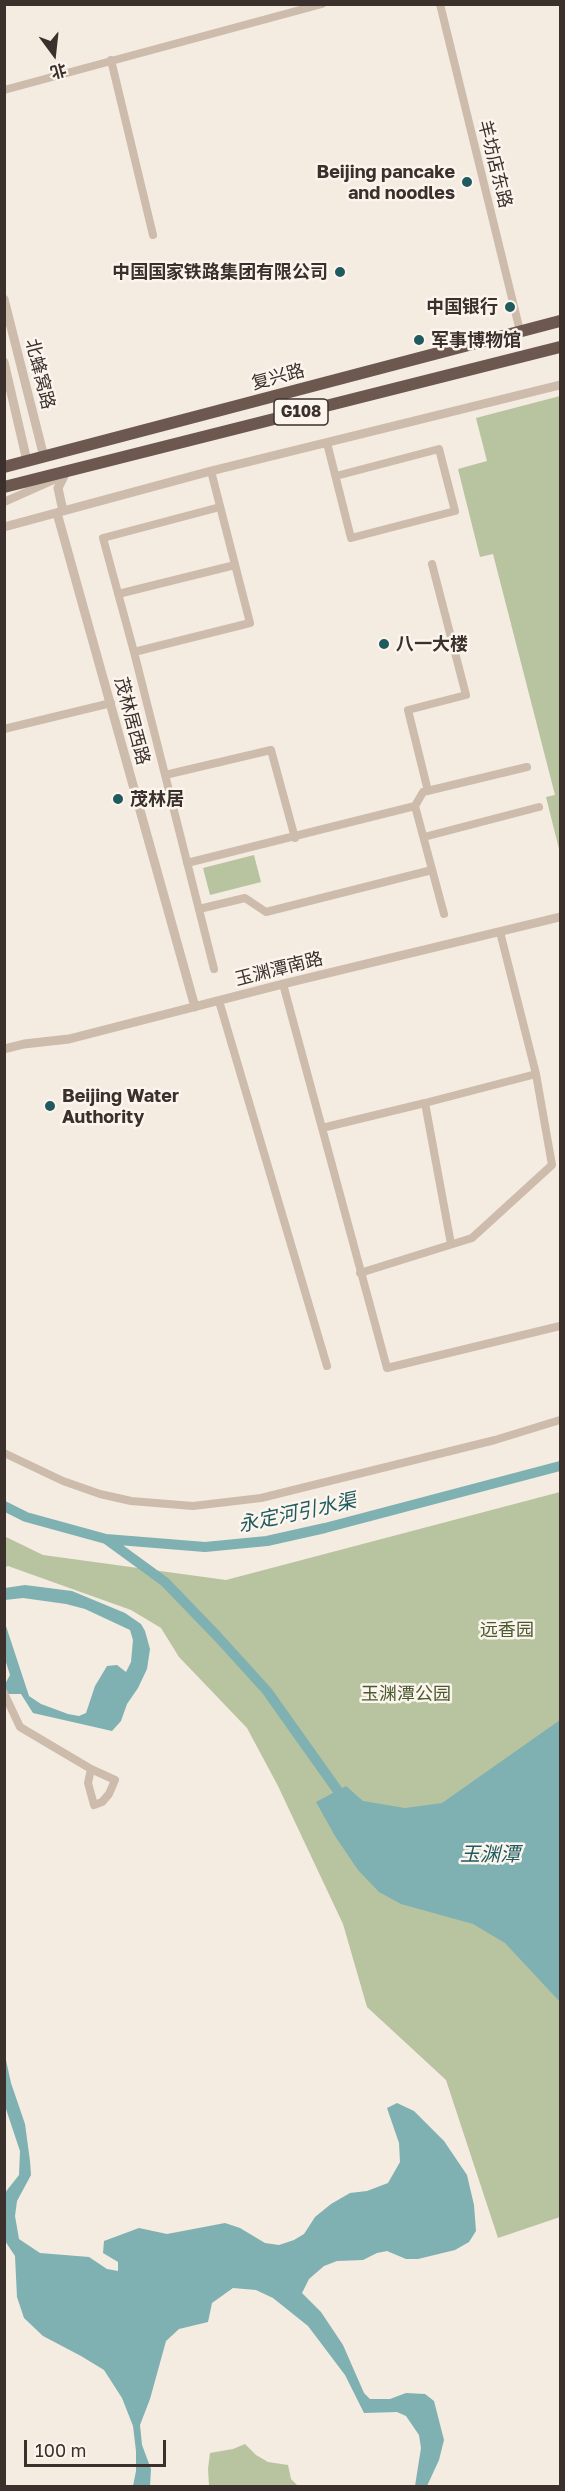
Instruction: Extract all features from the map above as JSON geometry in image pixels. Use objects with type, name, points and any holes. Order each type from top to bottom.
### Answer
[{"type":"highway","name":"复兴路","points":[[4,467],[561,321]]},
{"type":"highway","name":"G108","points":[[4,487],[561,347]]},
{"type":"street","points":[[4,90],[322,4]]},
{"type":"street","name":"羊坊店东路","points":[[440,4],[520,331]]},
{"type":"street","points":[[111,60],[153,235]]},
{"type":"street","name":"北蜂窝路","points":[[4,299],[44,457]]},
{"type":"street","name":"北蜂窝路","points":[[4,362],[24,438],[27,461]]},
{"type":"street","points":[[4,527],[211,471],[561,385]]},
{"type":"street","points":[[24,438],[39,435]]},
{"type":"street","points":[[327,443],[351,538],[455,511],[439,449],[336,476]]},
{"type":"street","points":[[4,502],[107,460]]},
{"type":"street","points":[[134,652],[250,623],[211,471]]},
{"type":"street","name":"茂林居西路","points":[[64,476],[58,488],[60,512],[195,1007]]},
{"type":"street","points":[[4,493],[41,477]]},
{"type":"street","points":[[214,969],[103,538],[220,507]]},
{"type":"street","points":[[428,791],[408,710],[466,695],[432,564]]},
{"type":"street","points":[[118,594],[235,565]]},
{"type":"street","points":[[4,729],[111,703]]},
{"type":"street","points":[[165,775],[271,750],[295,838]]},
{"type":"street","points":[[444,914],[415,806],[423,792],[527,767]]},
{"type":"street","points":[[187,863],[295,838],[415,806]]},
{"type":"street","points":[[423,837],[539,807]]},
{"type":"street","points":[[199,909],[245,898],[266,912],[432,870]]},
{"type":"street","name":"玉渊潭南路","points":[[4,1048],[69,1039],[283,984],[561,917]]},
{"type":"street","points":[[360,1273],[472,1238],[552,1165],[536,1074],[500,933]]},
{"type":"street","points":[[283,984],[387,1368],[561,1326]]},
{"type":"street","points":[[219,1001],[327,1366]]},
{"type":"street","points":[[322,1128],[536,1074]]},
{"type":"street","points":[[425,1103],[451,1244]]},
{"type":"street","points":[[4,1453],[100,1494],[131,1501],[193,1506],[261,1497],[495,1440],[561,1420]]},
{"type":"street","points":[[4,1693],[20,1727],[91,1769],[115,1780],[110,1794],[102,1802],[94,1805],[88,1783],[91,1769]]},
{"type":"green space","points":[[560,396],[560,853],[546,797],[555,795],[493,554],[480,557],[458,469],[487,461],[476,418]]},
{"type":"green space","points":[[254,855],[261,882],[210,895],[203,868]]},
{"type":"green space","name":"玉渊潭公园","points":[[560,1492],[560,2217],[498,2238],[446,2080],[367,2007],[343,1924],[278,1786],[247,1728],[179,1657],[161,1628],[131,1610],[8,1566],[5,1567],[4,1536],[43,1555],[226,1580]]},
{"type":"green space","points":[[245,2444],[256,2455],[268,2462],[288,2465],[291,2479],[298,2486],[209,2486],[210,2453],[233,2449]]},
{"type":"water","points":[[25,1585],[72,1591],[125,1613],[141,1624],[150,1649],[147,1669],[127,1704],[121,1721],[112,1731],[33,1713],[21,1694],[5,1694],[5,1684],[10,1675],[5,1659],[4,1620],[29,1696],[41,1704],[68,1714],[79,1716],[86,1713],[95,1686],[107,1666],[117,1665],[126,1672],[131,1662],[133,1640],[130,1630],[85,1609],[66,1604],[23,1598],[5,1600],[5,1588]]},
{"type":"water","name":"玉渊潭","points":[[560,1720],[560,2002],[505,1943],[473,1924],[401,1904],[379,1892],[358,1870],[316,1802],[346,1786],[363,1801],[405,1808],[442,1803]]},
{"type":"water","points":[[4,2051],[11,2083],[25,2124],[30,2161],[31,2175],[17,2201],[15,2216],[19,2239],[40,2253],[89,2257],[107,2269],[118,2271],[118,2262],[103,2253],[104,2241],[139,2228],[167,2234],[225,2223],[240,2228],[265,2243],[279,2245],[294,2240],[304,2234],[315,2217],[331,2204],[350,2193],[367,2191],[388,2183],[400,2162],[399,2143],[387,2108],[397,2103],[414,2111],[444,2141],[467,2175],[474,2205],[476,2231],[469,2242],[455,2250],[418,2259],[406,2259],[387,2251],[363,2260],[337,2261],[324,2266],[309,2279],[302,2293],[321,2312],[343,2345],[364,2393],[370,2399],[390,2399],[406,2393],[425,2394],[434,2401],[444,2440],[439,2460],[427,2486],[415,2486],[421,2448],[419,2435],[406,2416],[397,2412],[364,2413],[345,2375],[308,2326],[273,2298],[256,2290],[233,2288],[212,2303],[208,2322],[179,2329],[166,2341],[150,2399],[140,2425],[142,2445],[151,2469],[150,2486],[133,2486],[136,2451],[133,2426],[122,2398],[104,2370],[43,2336],[24,2318],[17,2297],[15,2256],[5,2241],[4,2194],[19,2175],[20,2151],[5,2106]]},
{"type":"waterway","name":"永定河引水渠","points":[[4,1506],[26,1517],[106,1539],[205,1547],[267,1541],[325,1528],[560,1466]]},
{"type":"waterway","points":[[106,1539],[165,1582],[218,1637],[267,1691],[338,1791]]},
{"type":"place","name":"Beijing pancake and noodles","points":[[467,182]]},
{"type":"place","name":"中国国家铁路集团有限公司","points":[[340,272]]},
{"type":"place","name":"中国银行","points":[[510,307]]},
{"type":"place","name":"军事博物馆","points":[[419,340]]},
{"type":"place","name":"八一大楼","points":[[384,644]]},
{"type":"place","name":"茂林居","points":[[118,799]]},
{"type":"place","name":"Beijing Water Authority","points":[[50,1106]]},
{"type":"park label","name":"远香园","points":[[507,1630]]}]
